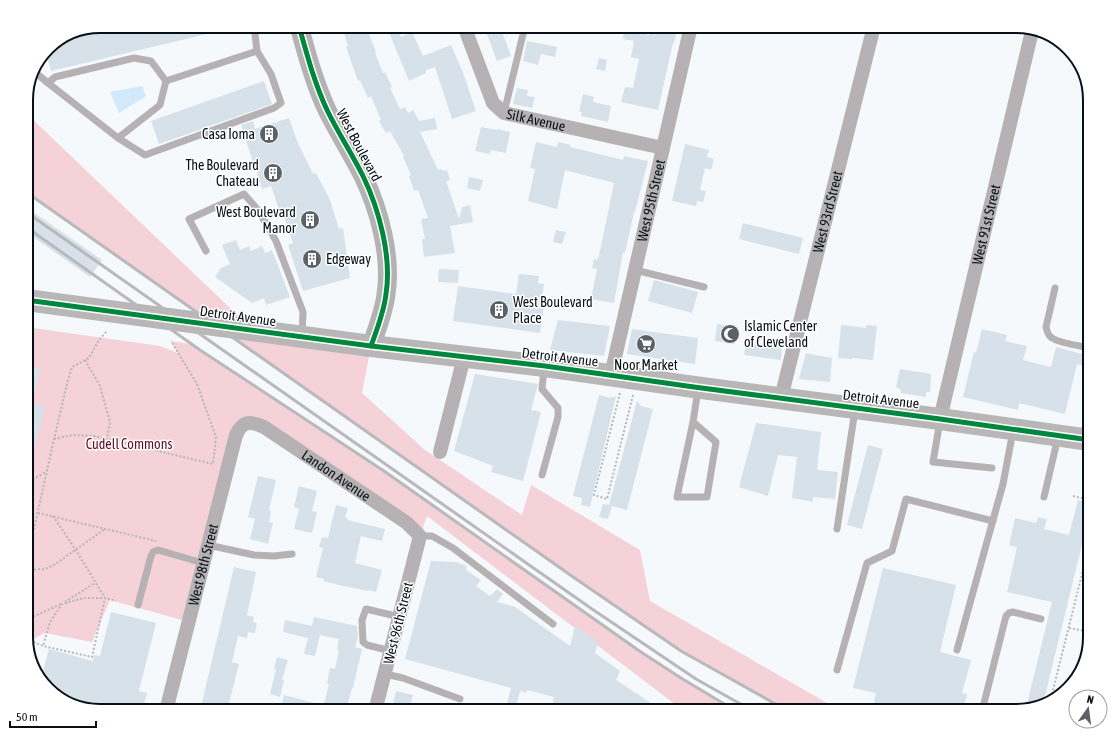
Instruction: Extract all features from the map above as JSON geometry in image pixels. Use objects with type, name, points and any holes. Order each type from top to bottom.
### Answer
[{"type":"main road","name":"West Boulevard","points":[[301,33],[313,73],[327,110],[366,183],[378,215],[384,240],[387,268],[387,292],[371,346]]},
{"type":"main road","name":"Detroit Avenue","points":[[33,302],[111,321],[252,329],[371,346],[545,366],[615,384],[698,388],[1083,439]]},
{"type":"street","name":"Silk Avenue","points":[[467,33],[493,102],[504,112],[663,148]]},
{"type":"street","name":"West 95th Street","points":[[615,384],[635,270],[689,33]]},
{"type":"street","name":"West 93rd Street","points":[[781,398],[872,33]]},
{"type":"street","name":"West 91st Street","points":[[940,419],[1031,35]]},
{"type":"street","points":[[440,452],[464,356]]},
{"type":"street","name":"Landon Avenue","points":[[247,423],[264,427],[407,523],[420,536]]},
{"type":"street","name":"West 98th Street","points":[[168,704],[236,435],[240,426],[247,423]]},
{"type":"street","name":"West 96th Street","points":[[377,704],[420,536]]},
{"type":"lane","points":[[38,75],[118,138],[145,155],[274,108],[281,103],[271,74],[257,51],[255,33]]},
{"type":"lane","points":[[504,112],[523,33]]},
{"type":"lane","points":[[166,81],[257,51]]},
{"type":"lane","points":[[48,83],[55,77],[134,58],[151,61],[166,81]]},
{"type":"lane","points":[[118,138],[160,105],[166,81]]},
{"type":"lane","points":[[206,251],[189,219],[244,194],[258,210],[276,241],[303,312],[302,336]]},
{"type":"lane","points":[[635,270],[704,287]]},
{"type":"lane","points":[[1055,288],[1046,327],[1047,332],[1051,338],[1083,346]]},
{"type":"lane","points":[[542,475],[558,416],[558,408],[542,389],[545,366]]},
{"type":"lane","points":[[693,422],[716,442],[707,497],[677,497],[693,422],[698,388]]},
{"type":"lane","points":[[837,529],[855,408]]},
{"type":"lane","points":[[940,419],[934,462],[992,468]]},
{"type":"lane","points":[[958,650],[1003,484],[1014,429]]},
{"type":"lane","points":[[1044,497],[1058,435]]},
{"type":"lane","points":[[837,670],[867,563],[892,551],[906,499],[993,521]]},
{"type":"lane","points":[[420,536],[432,536],[453,548],[553,624]]},
{"type":"lane","points":[[208,545],[254,555],[274,556],[292,554]]},
{"type":"lane","points":[[138,605],[153,552],[158,550],[203,563]]},
{"type":"lane","points":[[391,652],[367,645],[363,642],[362,620],[366,609],[400,617]]},
{"type":"lane","points":[[984,704],[1006,616],[1009,612],[1012,612],[1041,618]]},
{"type":"lane","points":[[385,674],[403,678],[460,699]]},
{"type":"path","points":[[33,532],[72,367],[89,358],[111,321]]},
{"type":"path","points":[[54,439],[73,435],[94,436],[213,464],[216,437],[197,384],[171,341]]},
{"type":"path","points":[[85,360],[100,386],[110,422],[108,439]]},
{"type":"path","points":[[615,384],[594,495],[607,499],[633,394]]},
{"type":"path","points":[[33,480],[47,471]]},
{"type":"path","points":[[1073,496],[1083,498]]},
{"type":"path","points":[[37,513],[163,543]]},
{"type":"path","points":[[33,642],[43,646],[92,657],[105,598],[76,550],[53,516]]},
{"type":"path","points":[[33,569],[54,565],[105,529]]},
{"type":"path","points":[[1052,693],[1083,571]]},
{"type":"path","points":[[33,617],[62,604],[96,583]]},
{"type":"path","points":[[43,646],[50,622],[62,604],[84,598],[105,598],[116,601]]},
{"type":"path","points":[[1069,628],[1083,631]]},
{"type":"green space","points":[[33,120],[252,329],[371,346],[362,393],[425,450],[522,515],[531,485],[640,550],[650,601],[829,704],[776,704],[681,651],[336,411],[33,197]]},
{"type":"green space","name":"Cudell Commons","points":[[33,328],[160,346],[178,353],[171,341],[192,344],[384,471],[641,652],[724,704],[675,704],[427,516],[420,536],[264,427],[240,426],[189,622],[110,600],[92,642],[45,633],[33,639]]},
{"type":"water","points":[[142,86],[146,96],[119,113],[110,92]]},
{"type":"building","points":[[211,33],[51,71],[48,59],[53,53],[63,44],[74,38],[87,34]]},
{"type":"building","points":[[344,33],[372,33],[369,34],[376,52],[375,53],[383,73],[385,72],[392,87],[390,88],[400,109],[405,107],[408,113],[413,110],[419,121],[435,118],[437,129],[420,132],[438,170],[447,170],[450,180],[446,181],[459,219],[462,207],[470,205],[473,222],[450,226],[455,253],[424,257],[422,239],[425,239],[421,219],[428,218],[418,190],[414,191],[409,176],[411,175],[403,157],[404,156],[390,131],[386,133],[379,121],[381,120],[371,96],[368,98],[360,80],[358,81],[346,47],[348,46]]},
{"type":"building","points":[[389,33],[400,33],[401,37],[412,33],[423,56],[451,45],[464,75],[476,111],[452,119],[435,67],[426,70],[426,73],[409,81]]},
{"type":"building","points":[[487,33],[503,33],[511,56],[497,61]]},
{"type":"building","points":[[624,33],[639,33],[649,35],[649,33],[676,33],[658,110],[621,102],[625,87],[633,88],[639,59],[631,57],[634,41],[623,39]]},
{"type":"building","points":[[527,41],[557,47],[555,57],[541,54],[538,65],[523,61]]},
{"type":"building","points":[[599,58],[607,60],[605,71],[596,69]]},
{"type":"building","points":[[264,81],[272,104],[159,144],[151,121]]},
{"type":"building","points":[[517,88],[528,90],[527,96],[535,97],[532,108],[513,104]]},
{"type":"building","points":[[583,94],[594,97],[593,102],[611,106],[608,122],[581,116],[582,112],[579,112]]},
{"type":"building","points":[[289,118],[297,141],[313,174],[316,173],[330,200],[339,229],[343,228],[350,278],[303,291],[288,245],[293,243],[281,208],[279,209],[271,186],[262,189],[241,125],[253,121],[255,129]]},
{"type":"building","points":[[481,127],[510,132],[506,153],[491,150],[490,154],[475,151]]},
{"type":"building","points":[[536,142],[557,147],[558,142],[571,145],[570,147],[623,160],[624,156],[648,161],[634,212],[625,253],[623,252],[614,303],[591,299],[597,269],[592,268],[594,259],[597,260],[599,256],[614,183],[565,170],[557,209],[528,201],[535,169],[530,168]]},
{"type":"building","points":[[685,144],[709,150],[707,157],[714,159],[711,170],[705,168],[700,190],[706,191],[703,202],[697,201],[696,206],[672,201]]},
{"type":"building","points":[[469,177],[483,180],[480,191],[467,188]]},
{"type":"building","points":[[33,212],[102,260],[90,277],[33,237]]},
{"type":"building","points":[[743,223],[803,238],[799,254],[739,239]]},
{"type":"building","points":[[556,230],[566,232],[562,244],[553,242]]},
{"type":"building","points":[[236,240],[240,250],[249,246],[251,251],[262,246],[265,253],[272,250],[290,297],[266,305],[264,298],[252,303],[215,277],[221,268],[230,264],[222,245]]},
{"type":"building","points":[[439,269],[459,270],[458,283],[438,282]]},
{"type":"building","name":"West Boulevard Place","points":[[519,274],[539,276],[538,283],[544,284],[542,299],[545,300],[540,333],[453,321],[458,286],[516,294]]},
{"type":"building","points":[[654,280],[698,292],[692,313],[648,301]]},
{"type":"building","points":[[558,320],[610,326],[604,356],[550,350]]},
{"type":"building","points":[[717,324],[737,327],[735,344],[715,341]]},
{"type":"building","points":[[841,325],[866,328],[866,325],[877,326],[873,360],[838,358]]},
{"type":"building","points":[[632,329],[698,338],[695,364],[627,354]]},
{"type":"building","points":[[982,329],[1007,335],[1005,341],[1027,346],[1023,360],[1051,367],[1056,347],[1083,354],[1083,366],[1077,364],[1065,414],[1019,403],[1018,410],[963,397],[974,352],[976,353]]},
{"type":"building","points":[[746,342],[782,346],[781,360],[744,355]]},
{"type":"building","points":[[806,353],[832,358],[830,382],[799,379]]},
{"type":"building","points":[[33,367],[40,369],[33,399]]},
{"type":"building","points":[[900,369],[931,374],[930,392],[926,392],[926,397],[901,393],[901,390],[896,387]]},
{"type":"building","points":[[475,374],[538,384],[531,410],[541,412],[523,481],[491,472],[493,466],[454,451]]},
{"type":"building","points":[[599,395],[610,398],[616,396],[590,507],[581,505],[582,498],[573,496]]},
{"type":"building","points":[[637,401],[641,406],[653,409],[627,510],[612,506],[608,519],[599,517],[603,504],[609,505]]},
{"type":"building","points":[[33,403],[45,407],[33,453]]},
{"type":"building","points":[[756,423],[821,432],[817,470],[838,472],[835,499],[813,497],[813,502],[792,498],[797,457],[778,455],[768,496],[739,487]]},
{"type":"building","points":[[868,445],[883,449],[862,529],[847,525]]},
{"type":"building","points":[[258,476],[276,480],[269,510],[271,511],[269,522],[273,523],[268,544],[250,539],[255,519],[248,517]]},
{"type":"building","points":[[299,486],[317,491],[312,511],[317,512],[312,533],[294,529],[299,509],[294,507]]},
{"type":"building","points":[[1078,500],[1083,501],[1083,541],[1045,697],[1027,703],[1052,602],[1007,592],[1017,547],[1009,545],[1015,518],[1036,523],[1038,517],[1047,519],[1044,529],[1069,535]]},
{"type":"building","points":[[336,505],[348,508],[345,517],[348,518],[347,520],[385,529],[382,541],[361,536],[355,563],[382,570],[376,592],[323,581],[324,579],[316,577],[323,548],[319,547],[322,537],[328,538]]},
{"type":"building","points":[[431,561],[456,562],[467,566],[466,570],[481,580],[476,586],[490,596],[497,589],[503,594],[497,602],[515,607],[570,646],[575,626],[598,642],[595,653],[620,671],[616,680],[652,704],[552,704],[554,697],[527,690],[526,693],[520,691],[517,704],[507,704],[511,688],[405,659]]},
{"type":"building","points":[[234,567],[256,572],[247,615],[254,617],[253,622],[257,623],[255,633],[248,632],[247,638],[238,636],[232,662],[239,664],[229,704],[202,704]]},
{"type":"building","points":[[883,568],[956,585],[940,652],[971,660],[962,693],[967,694],[965,704],[874,704],[876,693],[853,688]]},
{"type":"building","points":[[111,612],[156,623],[139,691],[147,693],[144,704],[100,704],[83,702],[63,693],[50,681],[43,671],[49,649],[93,661],[94,655],[100,656]]},
{"type":"building","points":[[314,617],[357,626],[358,636],[355,647],[362,649],[348,704],[324,704],[329,684],[327,683],[330,668],[335,669],[339,650],[337,650],[339,639],[320,635],[315,656],[304,654],[308,638],[283,632],[285,620],[312,626]]},
{"type":"building","points":[[277,657],[288,660],[282,680],[284,680],[280,697],[270,694],[276,669],[274,669]]},
{"type":"building","points":[[396,691],[413,695],[411,704],[393,704]]},
{"type":"building","points":[[284,695],[318,704],[282,704]]},
{"type":"railway","points":[[33,197],[576,579],[681,651],[776,704]]},
{"type":"railway","points":[[33,217],[592,609],[696,679],[741,704]]},
{"type":"railway","points":[[33,232],[200,350],[384,471],[641,652],[724,704]]},
{"type":"cycle path","points":[[301,33],[323,102],[369,189],[383,234],[387,265],[386,294],[382,314],[371,346]]},
{"type":"cycle path","points":[[33,301],[371,346],[545,366],[1083,439]]},
{"type":"place","name":"Casa Ioma","points":[[269,134]]},
{"type":"place","name":"The Boulevard Chateau","points":[[273,173]]},
{"type":"place","name":"West Boulevard Manor","points":[[310,220]]},
{"type":"place","name":"Edgeway","points":[[312,259]]},
{"type":"place","name":"West Boulevard Place","points":[[499,310]]},
{"type":"place","name":"Islamic Center of Cleveland","points":[[730,334]]},
{"type":"place","name":"Noor Market","points":[[646,344]]}]
